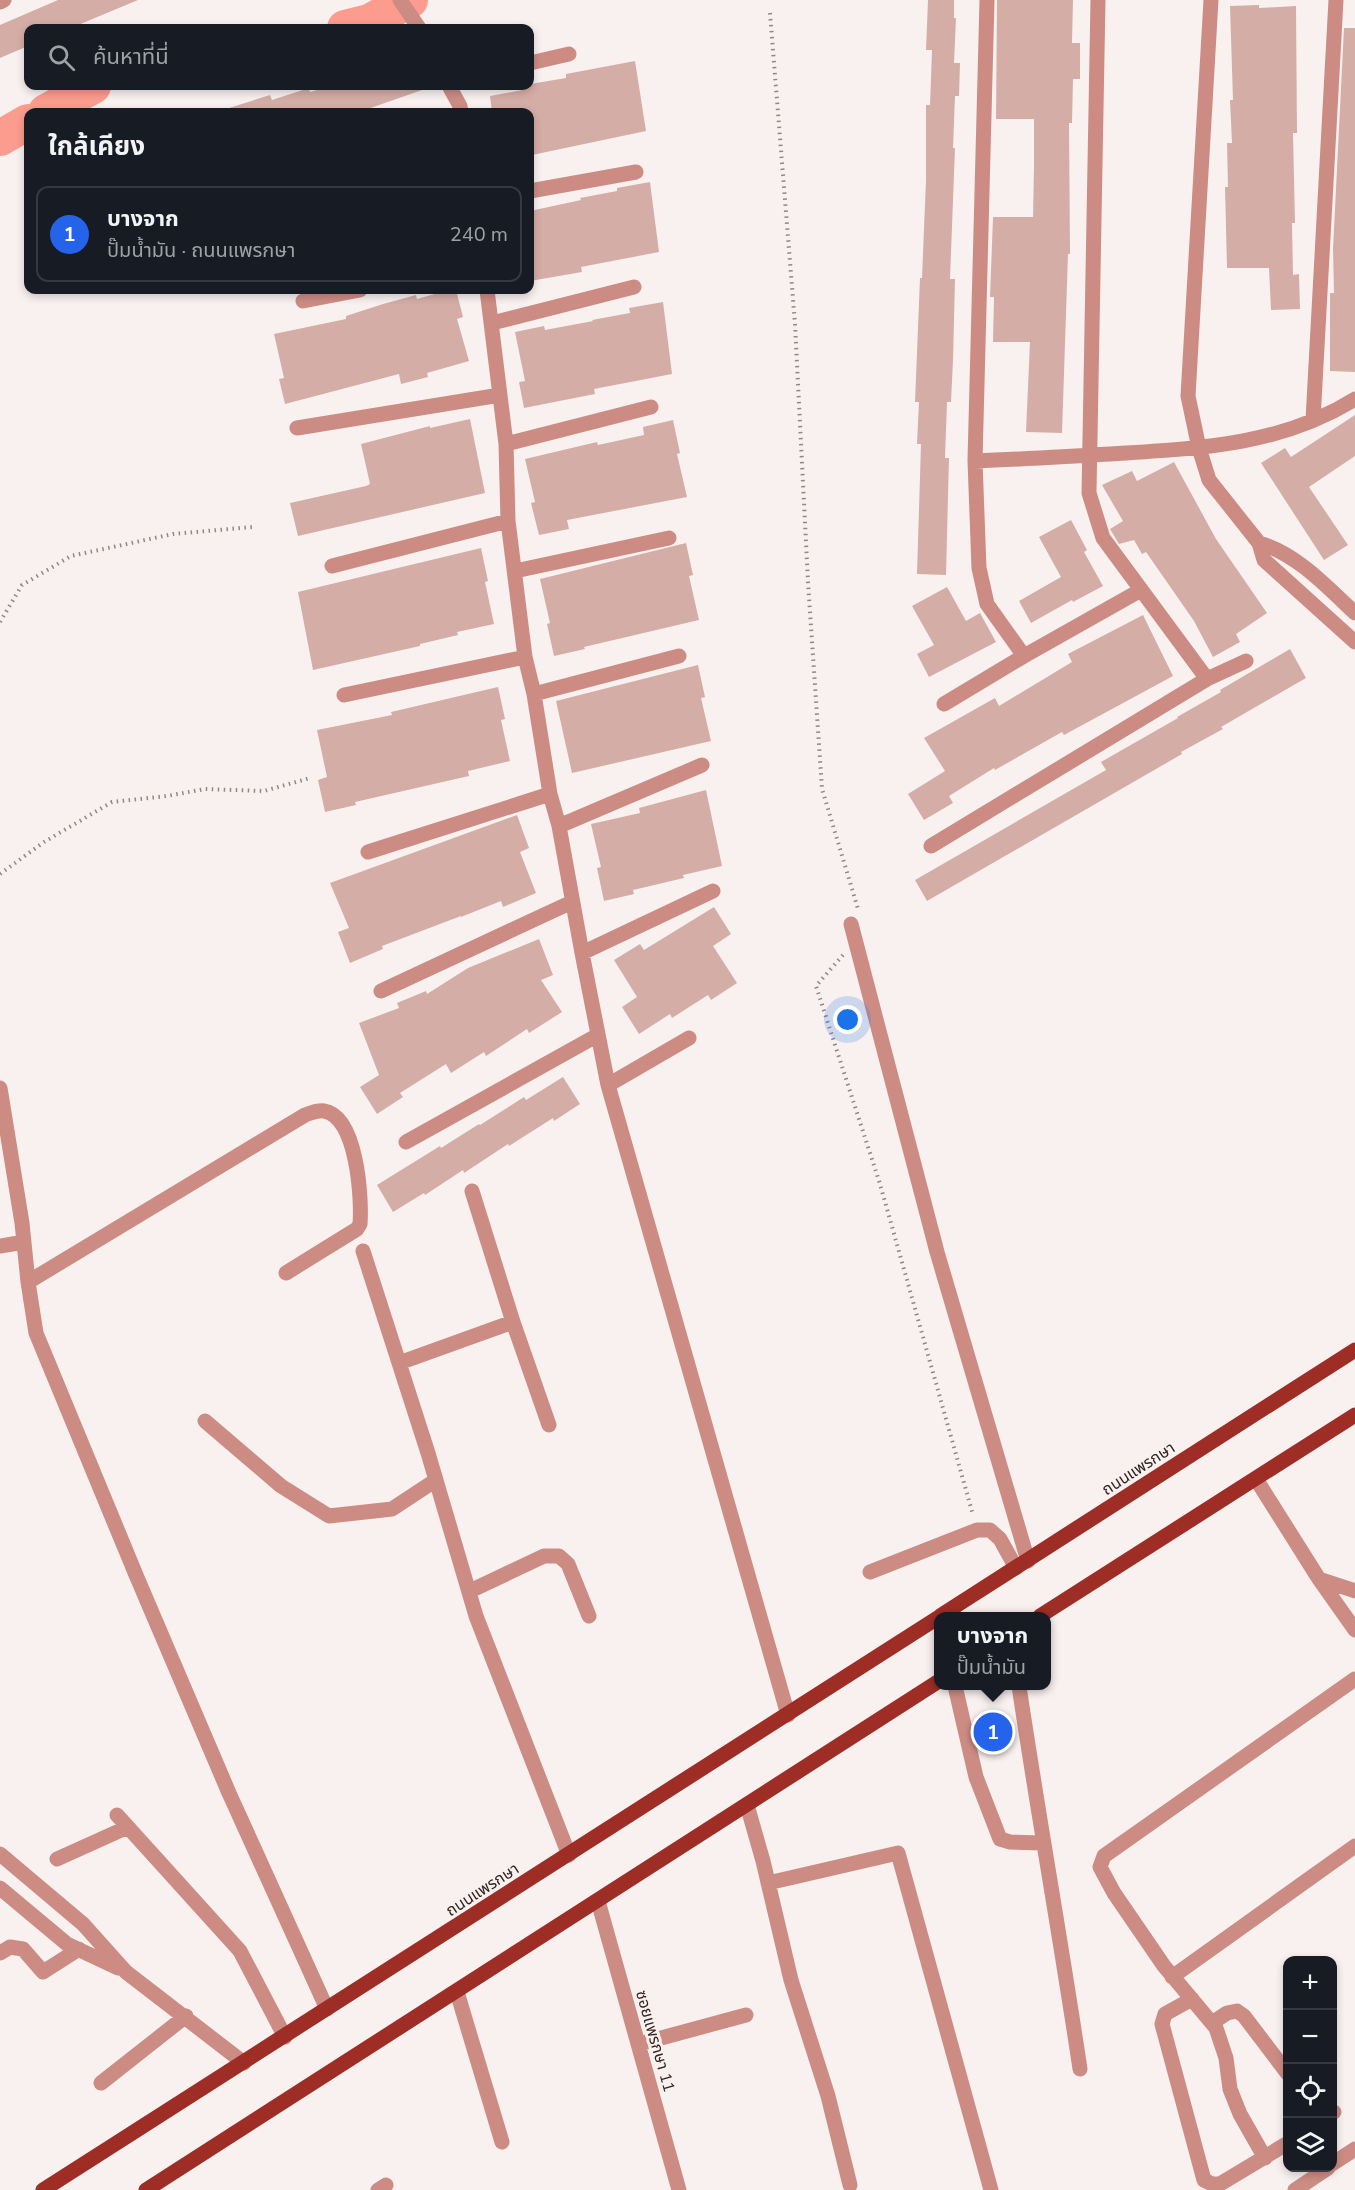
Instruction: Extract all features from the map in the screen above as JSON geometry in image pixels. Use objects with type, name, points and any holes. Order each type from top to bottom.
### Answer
[{"type":"main road","name":"ถนนแพรกษา","points":[[948,1612],[1355,1350]]},
{"type":"main road","points":[[1048,1612],[1355,1415]]},
{"type":"main road","name":"ถนนแพรกษา","points":[[43,2190],[934,1621]]},
{"type":"main road","points":[[146,2190],[934,1684]]},
{"type":"street","points":[[400,0],[416,24]]},
{"type":"street","points":[[987,0],[975,461],[979,568],[987,604],[1024,656]]},
{"type":"street","points":[[1098,0],[1089,493],[1103,537],[1207,679]]},
{"type":"street","points":[[1211,0],[1188,396],[1199,448],[1209,480],[1259,543],[1264,560],[1354,640]]},
{"type":"street","points":[[1314,420],[1336,0]]},
{"type":"street","points":[[534,62],[569,54]]},
{"type":"street","points":[[451,90],[460,108]]},
{"type":"street","points":[[534,190],[636,172]]},
{"type":"street","points":[[492,323],[634,287]]},
{"type":"street","points":[[303,301],[339,294]]},
{"type":"street","points":[[488,294],[506,444],[508,521],[525,657],[534,694],[550,794],[560,826],[598,1035],[609,1085],[788,1715]]},
{"type":"street","points":[[297,428],[500,395]]},
{"type":"street","points":[[975,461],[1199,448],[1278,434],[1339,409],[1355,399]]},
{"type":"street","points":[[506,444],[651,407]]},
{"type":"street","points":[[332,566],[508,521]]},
{"type":"street","points":[[515,571],[669,538]]},
{"type":"street","points":[[1259,543],[1275,547],[1301,565],[1355,613]]},
{"type":"street","points":[[944,704],[1141,590]]},
{"type":"street","points":[[534,694],[679,656]]},
{"type":"street","points":[[344,694],[525,657]]},
{"type":"street","points":[[931,846],[1207,679],[1246,661]]},
{"type":"street","points":[[560,826],[702,765]]},
{"type":"street","points":[[368,852],[550,794]]},
{"type":"street","points":[[582,953],[713,891]]},
{"type":"street","points":[[381,991],[572,902]]},
{"type":"street","points":[[856,921],[938,1252],[1022,1564]]},
{"type":"street","points":[[406,1142],[598,1035]]},
{"type":"street","points":[[609,1085],[689,1038]]},
{"type":"street","points":[[0,1088],[36,1334],[230,1793],[327,2009]]},
{"type":"street","points":[[28,1282],[305,1115],[324,1111],[334,1115],[341,1122],[350,1142],[360,1188],[360,1224],[357,1229],[286,1273]]},
{"type":"street","points":[[472,1191],[513,1322],[549,1425]]},
{"type":"street","points":[[0,1246],[24,1242]]},
{"type":"street","points":[[363,1251],[436,1480],[476,1616],[569,1855]]},
{"type":"street","points":[[399,1363],[513,1322]]},
{"type":"street","points":[[205,1421],[280,1486],[329,1516],[392,1509],[436,1480]]},
{"type":"street","points":[[1256,1479],[1319,1579],[1355,1630]]},
{"type":"street","points":[[870,1572],[977,1530],[990,1530],[1022,1564]]},
{"type":"street","points":[[470,1592],[544,1556],[559,1556],[568,1564],[589,1616]]},
{"type":"street","points":[[1319,1579],[1355,1591]]},
{"type":"street","points":[[1265,2158],[1233,2097],[1226,2058],[1216,2028],[1172,1977],[1114,1893],[1100,1867],[1104,1856],[1355,1679]]},
{"type":"street","points":[[956,1690],[976,1777],[1000,1839],[1042,1843]]},
{"type":"street","points":[[1020,1690],[1042,1843],[1060,1932],[1080,2069]]},
{"type":"street","points":[[747,1805],[791,1980],[828,2096],[849,2185]]},
{"type":"street","points":[[117,1815],[240,1951],[285,2037]]},
{"type":"street","points":[[57,1859],[128,1827]]},
{"type":"street","points":[[1172,1977],[1355,1846]]},
{"type":"street","points":[[768,1883],[898,1853],[991,2190]]},
{"type":"street","points":[[0,1854],[82,1924],[126,1972]]},
{"type":"street","points":[[0,1888],[68,1944],[126,1972],[244,2063]]},
{"type":"street","name":"ซอยแพรกษา 11","points":[[598,1901],[679,2190]]},
{"type":"street","points":[[0,1953],[10,1947],[23,1949],[43,1972],[79,1949]]},
{"type":"street","points":[[457,1992],[502,2142]]},
{"type":"street","points":[[1192,1999],[1165,2014],[1162,2024],[1204,2180],[1212,2184],[1221,2184],[1283,2146]]},
{"type":"street","points":[[1212,2023],[1227,2013],[1237,2011],[1244,2016],[1283,2069]]},
{"type":"street","points":[[639,2044],[746,2015]]},
{"type":"street","points":[[101,2083],[186,2016]]},
{"type":"street","points":[[1337,2161],[1355,2149]]},
{"type":"street","points":[[1295,2190],[1322,2172]]},
{"type":"path","points":[[770,13],[795,324],[808,582],[822,789],[856,921]]},
{"type":"path","points":[[0,622],[22,585],[71,556],[173,534],[252,527]]},
{"type":"path","points":[[0,874],[44,842],[112,801],[167,796],[205,789],[264,791],[310,778]]},
{"type":"path","points":[[844,954],[816,986],[880,1184],[977,1530]]},
{"type":"building","points":[[58,0],[138,0],[81,24],[24,24],[24,48],[0,58],[0,25]]},
{"type":"building","points":[[928,0],[954,0],[954,18],[956,18],[954,63],[960,63],[959,96],[955,96],[953,148],[955,148],[950,279],[955,279],[951,402],[947,402],[945,458],[949,458],[946,575],[917,574],[921,444],[917,444],[919,402],[915,402],[926,180],[926,105],[930,105],[932,50],[926,50]]},
{"type":"building","points":[[997,0],[1073,0],[1072,43],[1080,43],[1080,79],[1073,79],[1072,123],[1069,123],[1070,254],[1068,254],[1062,433],[1026,432],[1030,342],[993,342],[994,297],[990,297],[993,217],[1033,217],[1034,167],[1034,119],[996,119]]},
{"type":"building","points":[[1259,5],[1259,8],[1296,6],[1297,133],[1293,133],[1295,223],[1292,223],[1293,275],[1299,274],[1300,309],[1271,310],[1269,268],[1227,268],[1225,187],[1228,187],[1227,143],[1232,143],[1230,100],[1233,100],[1230,6]]},
{"type":"building","points":[[1344,28],[1355,28],[1355,372],[1330,371],[1330,293],[1334,293],[1333,249]]},
{"type":"building","points":[[635,61],[646,131],[534,155],[534,108],[492,108],[490,96],[534,90],[534,83],[566,78],[566,74]]},
{"type":"building","points":[[303,90],[310,92],[317,90],[422,90],[370,108],[229,108],[270,95],[272,100]]},
{"type":"building","points":[[650,182],[659,252],[581,267],[582,272],[534,280],[534,210],[617,191],[617,188]]},
{"type":"building","points":[[435,294],[457,294],[463,317],[457,319],[469,361],[427,373],[428,377],[401,384],[399,374],[285,404],[279,379],[284,378],[274,334],[346,319],[346,316],[416,295],[417,299]]},
{"type":"building","points":[[663,302],[672,374],[594,389],[595,394],[524,408],[519,382],[525,381],[515,332],[544,326],[545,330],[593,321],[630,313],[629,308]]},
{"type":"building","points":[[1355,415],[1355,456],[1309,487],[1348,545],[1324,560],[1261,463],[1285,448],[1291,457]]},
{"type":"building","points":[[470,419],[485,493],[298,536],[290,503],[370,484],[361,444],[430,426],[430,428]]},
{"type":"building","points":[[673,420],[680,453],[677,454],[687,497],[567,520],[569,529],[539,535],[531,503],[535,502],[525,459],[597,442],[598,445],[644,435],[643,427]]},
{"type":"building","points":[[1174,462],[1216,539],[1267,613],[1236,634],[1240,642],[1213,657],[1194,621],[1146,552],[1142,554],[1134,540],[1119,544],[1110,529],[1123,521],[1102,485],[1132,471],[1137,481]]},
{"type":"building","points":[[1071,520],[1087,550],[1084,552],[1103,586],[1031,623],[1019,601],[1061,577],[1039,537]]},
{"type":"building","points":[[686,543],[693,575],[689,576],[699,620],[554,656],[547,624],[550,623],[540,579]]},
{"type":"building","points":[[481,548],[494,624],[457,632],[458,635],[420,644],[420,646],[313,670],[298,592]]},
{"type":"building","points":[[947,587],[966,621],[980,613],[996,642],[929,677],[917,654],[934,645],[912,606]]},
{"type":"building","points":[[1143,615],[1173,676],[1064,735],[1062,732],[995,770],[994,768],[949,796],[953,803],[924,820],[908,794],[945,771],[924,738],[995,698],[999,706],[1072,662],[1068,654]]},
{"type":"building","points":[[1290,649],[1306,678],[1221,727],[1223,729],[1181,752],[1182,754],[927,901],[915,880],[1106,770],[1101,762]]},
{"type":"building","points":[[698,665],[705,697],[701,698],[711,741],[572,773],[556,701]]},
{"type":"building","points":[[498,687],[505,719],[501,720],[510,761],[468,771],[469,776],[355,802],[356,805],[325,812],[318,780],[327,777],[317,730],[392,715],[391,712]]},
{"type":"building","points":[[706,790],[722,866],[683,875],[684,878],[633,890],[634,894],[604,901],[597,868],[601,867],[591,824],[640,813],[639,808]]},
{"type":"building","points":[[517,815],[529,848],[520,852],[536,893],[503,907],[501,901],[461,916],[382,946],[383,949],[350,963],[338,932],[349,928],[330,883]]},
{"type":"building","points":[[714,907],[731,934],[713,946],[737,983],[711,1000],[708,995],[672,1018],[670,1014],[639,1034],[622,1007],[637,997],[614,960],[640,944],[644,950]]},
{"type":"building","points":[[539,939],[553,975],[541,980],[562,1012],[529,1033],[527,1029],[486,1056],[484,1052],[451,1073],[446,1064],[400,1093],[403,1097],[377,1114],[360,1087],[379,1075],[359,1023],[399,1008],[397,1003],[426,991],[427,994],[468,968]]},
{"type":"building","points":[[563,1077],[580,1104],[393,1212],[377,1185],[524,1097],[526,1100]]},
{"type":"waterway","points":[[361,24],[410,0]]},
{"type":"waterway","points":[[53,108],[86,90]]},
{"type":"waterway","points":[[0,138],[24,124]]},
{"type":"place","name":"บางจาก","points":[[993,1732]]}]
